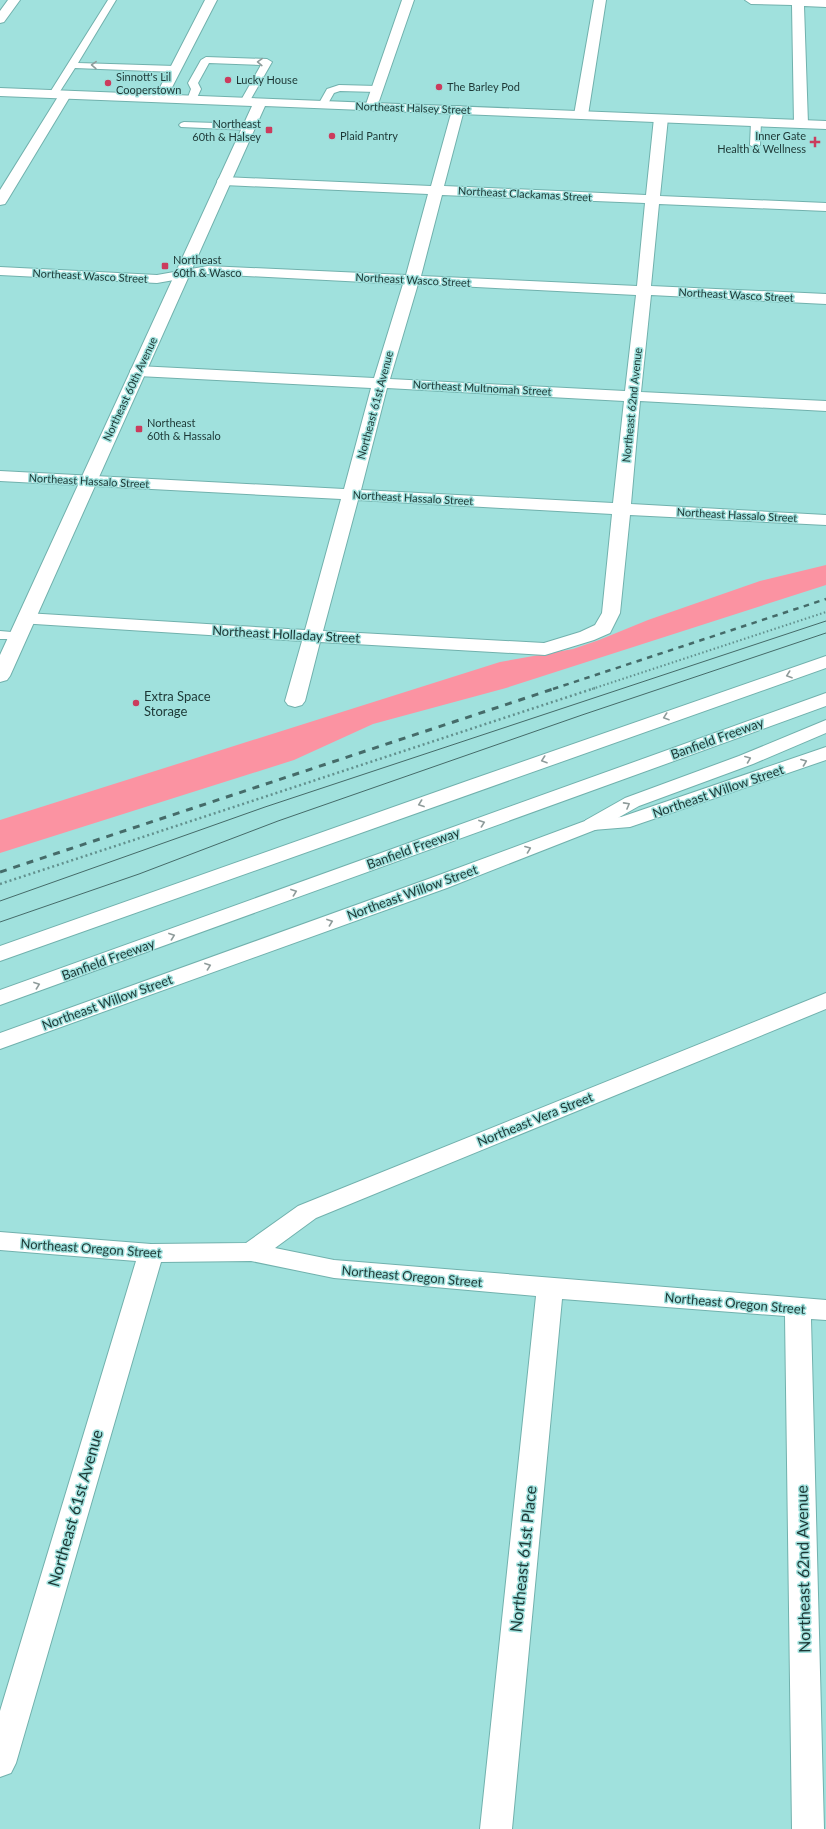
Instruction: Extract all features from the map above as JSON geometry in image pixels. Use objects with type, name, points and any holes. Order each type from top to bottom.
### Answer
[{"type":"main road","points":[[0,20],[14,0]]},
{"type":"main road","points":[[160,99],[211,0]]},
{"type":"main road","points":[[371,107],[408,0]]},
{"type":"main road","points":[[581,115],[600,0]]},
{"type":"main road","points":[[751,0],[826,3]]},
{"type":"main road","points":[[798,1],[801,124]]},
{"type":"main road","name":"Northeast Halsey Street","points":[[0,92],[826,125]]},
{"type":"main road","points":[[0,201],[60,95]]},
{"type":"main road","name":"Northeast 60th Avenue","points":[[0,676],[9,636],[26,619],[87,480],[248,128],[253,102]]},
{"type":"main road","name":"Northeast 61st Avenue","points":[[295,701],[381,382],[412,280],[458,110]]},
{"type":"main road","name":"Northeast 62nd Avenue","points":[[545,649],[587,636],[603,629],[611,613],[632,396],[654,200],[661,118]]},
{"type":"main road","name":"Northeast Clackamas Street","points":[[224,181],[826,207]]},
{"type":"main road","name":"Northeast Wasco Street","points":[[0,272],[157,279],[208,270],[644,291],[826,298]]},
{"type":"main road","name":"Northeast Multnomah Street","points":[[138,371],[381,382],[826,406]]},
{"type":"main road","name":"Northeast Hassalo Street","points":[[0,476],[826,520]]},
{"type":"main road","name":"Northeast Holladay Street","points":[[26,619],[545,649]]},
{"type":"main road","points":[[0,954],[503,774],[826,662]]},
{"type":"main road","name":"Banfield Freeway","points":[[0,998],[826,699]]},
{"type":"main road","points":[[593,824],[632,802],[746,760],[826,726]]},
{"type":"main road","name":"Northeast Willow Street","points":[[0,1041],[439,883],[593,824],[623,823],[826,754]]},
{"type":"main road","name":"Northeast Vera Street","points":[[251,1252],[307,1212],[826,1000]]},
{"type":"main road","name":"Northeast Oregon Street","points":[[0,1241],[151,1253],[251,1252],[334,1269],[826,1310]]},
{"type":"main road","name":"Northeast 61st Avenue","points":[[0,1763],[151,1253]]},
{"type":"main road","name":"Northeast 61st Place","points":[[496,1829],[550,1288]]},
{"type":"main road","name":"Northeast 62nd Avenue","points":[[798,1308],[808,1829]]},
{"type":"lane","points":[[60,95],[72,65],[112,0]]},
{"type":"lane","points":[[192,100],[196,89],[194,83],[206,60],[267,62],[253,102]]},
{"type":"lane","points":[[72,65],[175,69]]},
{"type":"lane","points":[[323,105],[330,91],[339,88],[377,89]]},
{"type":"lane","points":[[755,145],[756,122]]},
{"type":"lane","points":[[184,125],[248,128]]},
{"type":"path","points":[[0,884],[826,612]]},
{"type":"shaded area","points":[[826,565],[826,585],[506,688],[373,724],[294,760],[0,853],[0,820],[500,662],[573,649],[648,620],[760,581]]},
{"type":"tram line","points":[[0,901],[265,807],[826,621]]},
{"type":"tram line","points":[[0,922],[139,874],[278,821],[582,715],[826,633]]},
{"type":"railway","points":[[553,689],[826,599]]},
{"type":"railway","points":[[0,872],[556,688]]},
{"type":"place","name":"Lucky House","points":[[228,80]]},
{"type":"place","name":"Sinnott's Lil Cooperstown","points":[[108,83]]},
{"type":"place","name":"The Barley Pod","points":[[439,87]]},
{"type":"place","name":"Northeast 60th & Halsey","points":[[269,130]]},
{"type":"place","name":"Plaid Pantry","points":[[332,136]]},
{"type":"place","name":"Inner Gate Health & Wellness","points":[[815,142]]},
{"type":"place","name":"Northeast 60th & Wasco","points":[[165,266]]},
{"type":"place","name":"Northeast 60th & Hassalo","points":[[139,429]]},
{"type":"place","name":"Extra Space Storage","points":[[136,703]]}]
